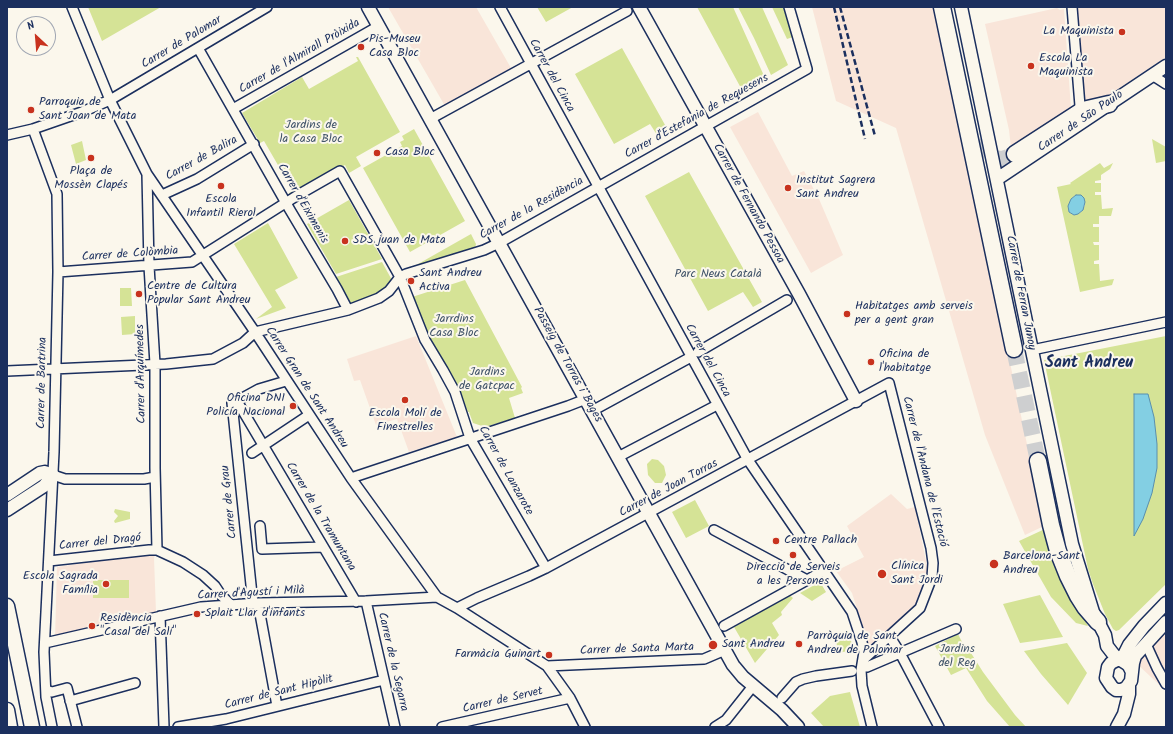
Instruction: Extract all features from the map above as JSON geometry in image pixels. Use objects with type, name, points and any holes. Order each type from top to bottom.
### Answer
[{"type":"highway","points":[[942,7],[973,136],[1014,349]]},
{"type":"highway","points":[[1015,154],[1085,114],[1109,104]]},
{"type":"highway","points":[[1038,461],[1058,551],[1078,596],[1101,629]]},
{"type":"main road","points":[[7,606],[32,727]]},
{"type":"main road","points":[[7,710],[10,727]]},
{"type":"street","name":"Carrer Gran de Sant Andreu","points":[[72,7],[110,100],[147,174],[255,332],[351,478],[437,597],[457,608],[547,666],[570,698],[585,727]]},
{"type":"street","name":"Carrer de Palomar","points":[[110,100],[267,7]]},
{"type":"street","name":"Passeig de Torras i Bages","points":[[368,7],[738,672],[753,686],[782,704],[798,727]]},
{"type":"street","name":"Carrer del Cinca","points":[[500,7],[598,186],[695,355],[717,405],[748,460],[852,612],[864,652],[865,664],[861,670],[862,686],[872,727]]},
{"type":"street","name":"Carrer de Fernando Pessoa","points":[[639,7],[799,294],[856,401]]},
{"type":"street","name":"Carrer d'Estefania de Requesens","points":[[598,186],[807,69],[789,7]]},
{"type":"street","name":"Carrer de Ferran Junoy","points":[[961,7],[1072,544],[1108,648],[1119,661]]},
{"type":"street","points":[[1072,7],[1080,106],[1085,114]]},
{"type":"street","points":[[430,119],[627,11]]},
{"type":"street","name":"Carrer de l'Almirall Pròixida","points":[[233,109],[379,26]]},
{"type":"street","name":"Carrer d'Eiximenis","points":[[198,48],[348,310]]},
{"type":"street","name":"Carrer de São Paulo","points":[[1109,104],[1166,66]]},
{"type":"street","points":[[1152,75],[1166,84]]},
{"type":"street","points":[[7,135],[32,129],[86,111],[110,100]]},
{"type":"street","name":"Carrer de São Paulo","points":[[997,179],[1085,114]]},
{"type":"street","name":"Carrer de Bartrina","points":[[32,129],[57,194],[58,272],[53,475],[45,643],[46,690],[52,727]]},
{"type":"street","name":"Carrer de Balira","points":[[162,194],[197,179],[254,144]]},
{"type":"street","name":"Carrer de Colòmbia","points":[[58,272],[192,262],[286,202],[340,171]]},
{"type":"street","name":"Carrer de Lanzarote","points":[[340,171],[400,277],[425,340],[455,392],[470,438],[546,568]]},
{"type":"street","name":"Carrer d'Arquímedes","points":[[147,174],[149,266],[155,364],[155,477],[157,550]]},
{"type":"street","name":"Carrer de la Residència","points":[[255,332],[348,310],[379,298],[389,290],[400,277],[484,250],[499,243],[598,186]]},
{"type":"street","points":[[592,411],[695,355],[787,300]]},
{"type":"street","points":[[1032,350],[1166,322]]},
{"type":"street","points":[[7,371],[155,364],[213,359],[243,343],[255,332]]},
{"type":"street","points":[[263,445],[237,401],[258,389],[286,381]]},
{"type":"street","name":"Carrer de Joan Torras","points":[[457,608],[546,568],[889,383]]},
{"type":"street","name":"Carrer de l'Andana de l'Estació","points":[[865,664],[920,608],[932,577],[934,563],[889,383]]},
{"type":"street","points":[[351,478],[586,399]]},
{"type":"street","name":"Carrer de Grau","points":[[237,401],[232,403],[256,604],[277,706]]},
{"type":"street","points":[[618,457],[717,405]]},
{"type":"street","points":[[252,453],[309,415]]},
{"type":"street","name":"Carrer de la Tramuntana","points":[[263,445],[356,602]]},
{"type":"street","points":[[7,495],[40,473],[45,472],[65,479],[144,479],[155,477]]},
{"type":"street","points":[[7,510],[44,486],[53,475]]},
{"type":"street","points":[[260,526],[262,549],[323,547]]},
{"type":"street","points":[[714,530],[807,580]]},
{"type":"street","name":"Carrer del Dragó","points":[[49,561],[157,550],[192,567],[203,575],[215,586],[221,595],[231,605]]},
{"type":"street","points":[[724,626],[818,574]]},
{"type":"street","name":"Carrer d'Agustí i Milà","points":[[45,643],[201,606],[366,602],[437,597]]},
{"type":"street","name":"Carrer de la Segarra","points":[[366,602],[395,727]]},
{"type":"street","points":[[1126,706],[1122,697],[1110,686],[1106,678],[1108,667],[1119,661],[1144,626],[1166,603]]},
{"type":"street","points":[[160,616],[164,727]]},
{"type":"street","points":[[1117,727],[1124,714],[1129,694],[1132,663],[1135,656],[1166,622]]},
{"type":"street","points":[[865,664],[900,654],[956,629]]},
{"type":"street","points":[[1101,629],[1114,644],[1119,646],[1129,645]]},
{"type":"street","points":[[890,637],[939,727]]},
{"type":"street","points":[[1146,644],[1166,684]]},
{"type":"street","name":"Carrer de Santa Marta","points":[[547,666],[704,659],[725,650]]},
{"type":"street","points":[[1119,661],[1129,666],[1132,672]]},
{"type":"street","points":[[782,704],[796,682],[816,676],[852,671]]},
{"type":"street","name":"Carrer de Sant Hipòlit","points":[[178,727],[226,719],[384,680]]},
{"type":"street","points":[[70,701],[135,683]]},
{"type":"street","points":[[1116,690],[1121,690],[1129,685]]},
{"type":"street","points":[[715,727],[726,720],[753,686]]},
{"type":"street","points":[[46,690],[52,692],[67,688],[77,727]]},
{"type":"street","name":"Carrer de Servet","points":[[442,727],[570,698]]},
{"type":"street","points":[[486,717],[488,727]]},
{"type":"shaded area","points":[[388,7],[476,7],[511,68],[445,106]]},
{"type":"shaded area","points":[[812,7],[936,7],[1044,526],[1025,535],[985,435],[896,128],[836,101]]},
{"type":"shaded area","name":"La Maquinista","points":[[1076,7],[1166,7],[1166,57],[1109,95],[1084,103],[1079,71],[1082,65]]},
{"type":"shaded area","name":"Escola La Maquinista","points":[[1057,8],[1060,10],[1064,9],[1071,109],[1011,148],[1009,130],[985,24]]},
{"type":"shaded area","name":"Institut Sagrera Sant Andreu","points":[[758,112],[792,176],[804,171],[819,199],[843,255],[811,273],[730,127]]},
{"type":"shaded area","name":"Escola Molí de Finestrelles","points":[[416,336],[457,437],[409,452],[397,419],[376,425],[360,380],[354,381],[347,359]]},
{"type":"shaded area","name":"Clínica Sant Jordi","points":[[891,494],[907,509],[915,507],[928,571],[915,606],[870,649],[852,593],[836,571],[864,557],[847,526]]},
{"type":"shaded area","name":"Escola Sagrada Família","points":[[138,555],[155,555],[156,612],[55,638],[57,567]]},
{"type":"shaded area","points":[[1166,632],[1166,691],[1136,663]]},
{"type":"green space","points":[[88,7],[161,7],[102,41]]},
{"type":"green space","points":[[537,7],[573,7],[546,22]]},
{"type":"green space","points":[[697,7],[733,7],[765,78],[742,90]]},
{"type":"green space","points":[[738,7],[762,7],[788,65],[771,75]]},
{"type":"green space","points":[[772,7],[783,7],[793,37],[787,39]]},
{"type":"green space","points":[[622,48],[669,132],[659,138],[650,124],[614,144],[575,74]]},
{"type":"green space","name":"Jardins de la Casa Bloc","points":[[356,57],[358,57],[400,132],[356,157],[361,166],[349,173],[345,165],[290,196],[289,193],[293,191],[264,141],[260,143],[242,113],[302,77],[309,89],[358,61]]},
{"type":"green space","points":[[414,129],[465,221],[410,252],[363,168],[402,146],[400,142],[404,140],[402,136]]},
{"type":"green space","points":[[1152,139],[1166,147],[1166,161],[1156,163]]},
{"type":"green space","points":[[82,141],[86,160],[76,164],[71,145]]},
{"type":"green space","points":[[1100,163],[1104,168],[1113,163],[1110,169],[1101,175],[1101,180],[1095,181],[1095,183],[1101,183],[1101,192],[1095,192],[1095,195],[1101,195],[1102,209],[1113,208],[1111,216],[1099,216],[1099,224],[1093,224],[1093,227],[1099,227],[1099,242],[1093,242],[1094,245],[1099,245],[1099,260],[1094,261],[1094,264],[1099,264],[1100,281],[1114,279],[1112,285],[1080,292],[1057,187],[1071,184],[1070,183]],"holes":[[[1076,195],[1085,205],[1081,212],[1074,215],[1069,212],[1068,208],[1071,199]]]},
{"type":"green space","name":"Parc Neus Català","points":[[689,172],[762,302],[753,307],[743,292],[708,311],[645,196]]},
{"type":"green space","name":"SDS juan de Mata","points":[[349,200],[382,259],[336,274],[307,224]]},
{"type":"green space","points":[[268,223],[298,278],[275,290],[286,308],[256,319],[272,307],[234,244]]},
{"type":"green space","points":[[471,234],[476,244],[475,248],[411,268]]},
{"type":"green space","points":[[382,262],[393,282],[382,293],[350,305],[336,277]]},
{"type":"green space","name":"Jardins de Gatcpac","points":[[465,280],[522,387],[523,393],[509,398],[515,418],[485,427],[473,423],[451,376],[425,340],[412,297]]},
{"type":"green space","points":[[120,288],[131,288],[132,306],[120,306]]},
{"type":"green space","points":[[135,316],[135,334],[122,335],[121,317]]},
{"type":"green space","points":[[1166,336],[1166,584],[1119,630],[1116,631],[1113,629],[1105,614],[1088,569],[1044,360]]},
{"type":"green space","points":[[652,459],[658,460],[664,466],[666,475],[662,483],[655,483],[648,475],[647,464]]},
{"type":"green space","points":[[695,500],[709,526],[686,538],[672,512]]},
{"type":"green space","points":[[115,509],[130,512],[130,519],[115,523],[114,521],[118,516],[114,512]]},
{"type":"green space","points":[[1047,528],[1082,615],[1088,626],[1076,623],[1051,597],[1019,541]]},
{"type":"green space","points":[[93,580],[129,580],[129,598],[93,598]]},
{"type":"green space","points":[[820,582],[826,592],[812,601],[800,593]]},
{"type":"green space","points":[[788,594],[793,598],[781,612],[782,615],[772,623],[779,635],[755,663],[734,627]]},
{"type":"green space","points":[[1040,595],[1063,637],[1020,643],[1003,604]]},
{"type":"green space","points":[[849,631],[853,650],[838,653],[835,633]]},
{"type":"green space","name":"Jardins del Reg","points":[[958,634],[983,672],[1015,715],[1026,727],[1010,727],[987,701],[966,668],[951,675],[935,646]]},
{"type":"green space","points":[[1067,643],[1087,673],[1068,705],[1041,674],[1024,651]]},
{"type":"green space","points":[[850,692],[860,727],[824,727],[811,713],[830,696]]},
{"type":"water","points":[[1076,195],[1081,195],[1085,202],[1083,210],[1074,215],[1069,212],[1068,206],[1071,199]]},
{"type":"water","points":[[1134,394],[1148,394],[1154,417],[1157,444],[1157,468],[1152,493],[1143,519],[1134,536]]},
{"type":"tunnel","points":[[976,142],[984,153],[991,158],[1003,159],[1015,154]]},
{"type":"tunnel","points":[[1014,349],[1038,461]]},
{"type":"railway","points":[[834,7],[865,139]]},
{"type":"railway","points":[[840,7],[875,136]]},
{"type":"place","name":"La Maquinista","points":[[1122,32]]},
{"type":"place","name":"Pis-Museu Casa Bloc","points":[[361,47]]},
{"type":"place","name":"Escola La Maquinista","points":[[1031,66]]},
{"type":"place","name":"Parroquia de Sant Joan de Mata","points":[[31,110]]},
{"type":"place","name":"Casa Bloc","points":[[377,153]]},
{"type":"place","name":"Plaça de Mossèn Clapés","points":[[91,158]]},
{"type":"place","name":"Escola Infantil Rierol","points":[[221,186]]},
{"type":"place","name":"Institut Sagrera Sant Andreu","points":[[788,188]]},
{"type":"place","name":"SDS juan de Mata","points":[[345,241]]},
{"type":"place","name":"Sant Andreu Activa","points":[[411,281]]},
{"type":"place","name":"Centre de Cultura Popular Sant Andreu","points":[[139,294]]},
{"type":"place","name":"Habitatges amb serveis per a gent gran","points":[[847,314]]},
{"type":"place","name":"Oficina de l'habitatge","points":[[871,362]]},
{"type":"place","name":"Escola Molí de Finestrelles","points":[[405,400]]},
{"type":"place","name":"Oficina DNI Policía Nacional","points":[[293,406]]},
{"type":"place","name":"Centre Pallach","points":[[776,541]]},
{"type":"place","name":"Direcció de Serveis a les Persones","points":[[793,555]]},
{"type":"place","name":"Barcelona-Sant Andreu","points":[[994,564]]},
{"type":"place","name":"Clínica Sant Jordi","points":[[882,574]]},
{"type":"place","name":"Escola Sagrada Família","points":[[106,584]]},
{"type":"place","name":"Splait Llar d'infants","points":[[197,614]]},
{"type":"place","name":"Residència \"Casal del Salí\"","points":[[92,626]]},
{"type":"place","name":"Parròquia de Sant Andreu de Palomar","points":[[799,644]]},
{"type":"place","name":"Sant Andreu","points":[[713,645]]},
{"type":"place","name":"Farmàcia Guinart","points":[[549,655]]},
{"type":"district","name":"Sant Andreu","points":[[1089,364]]},
{"type":"park label","name":"Jarrdins Casa Bloc","points":[[454,327]]}]
